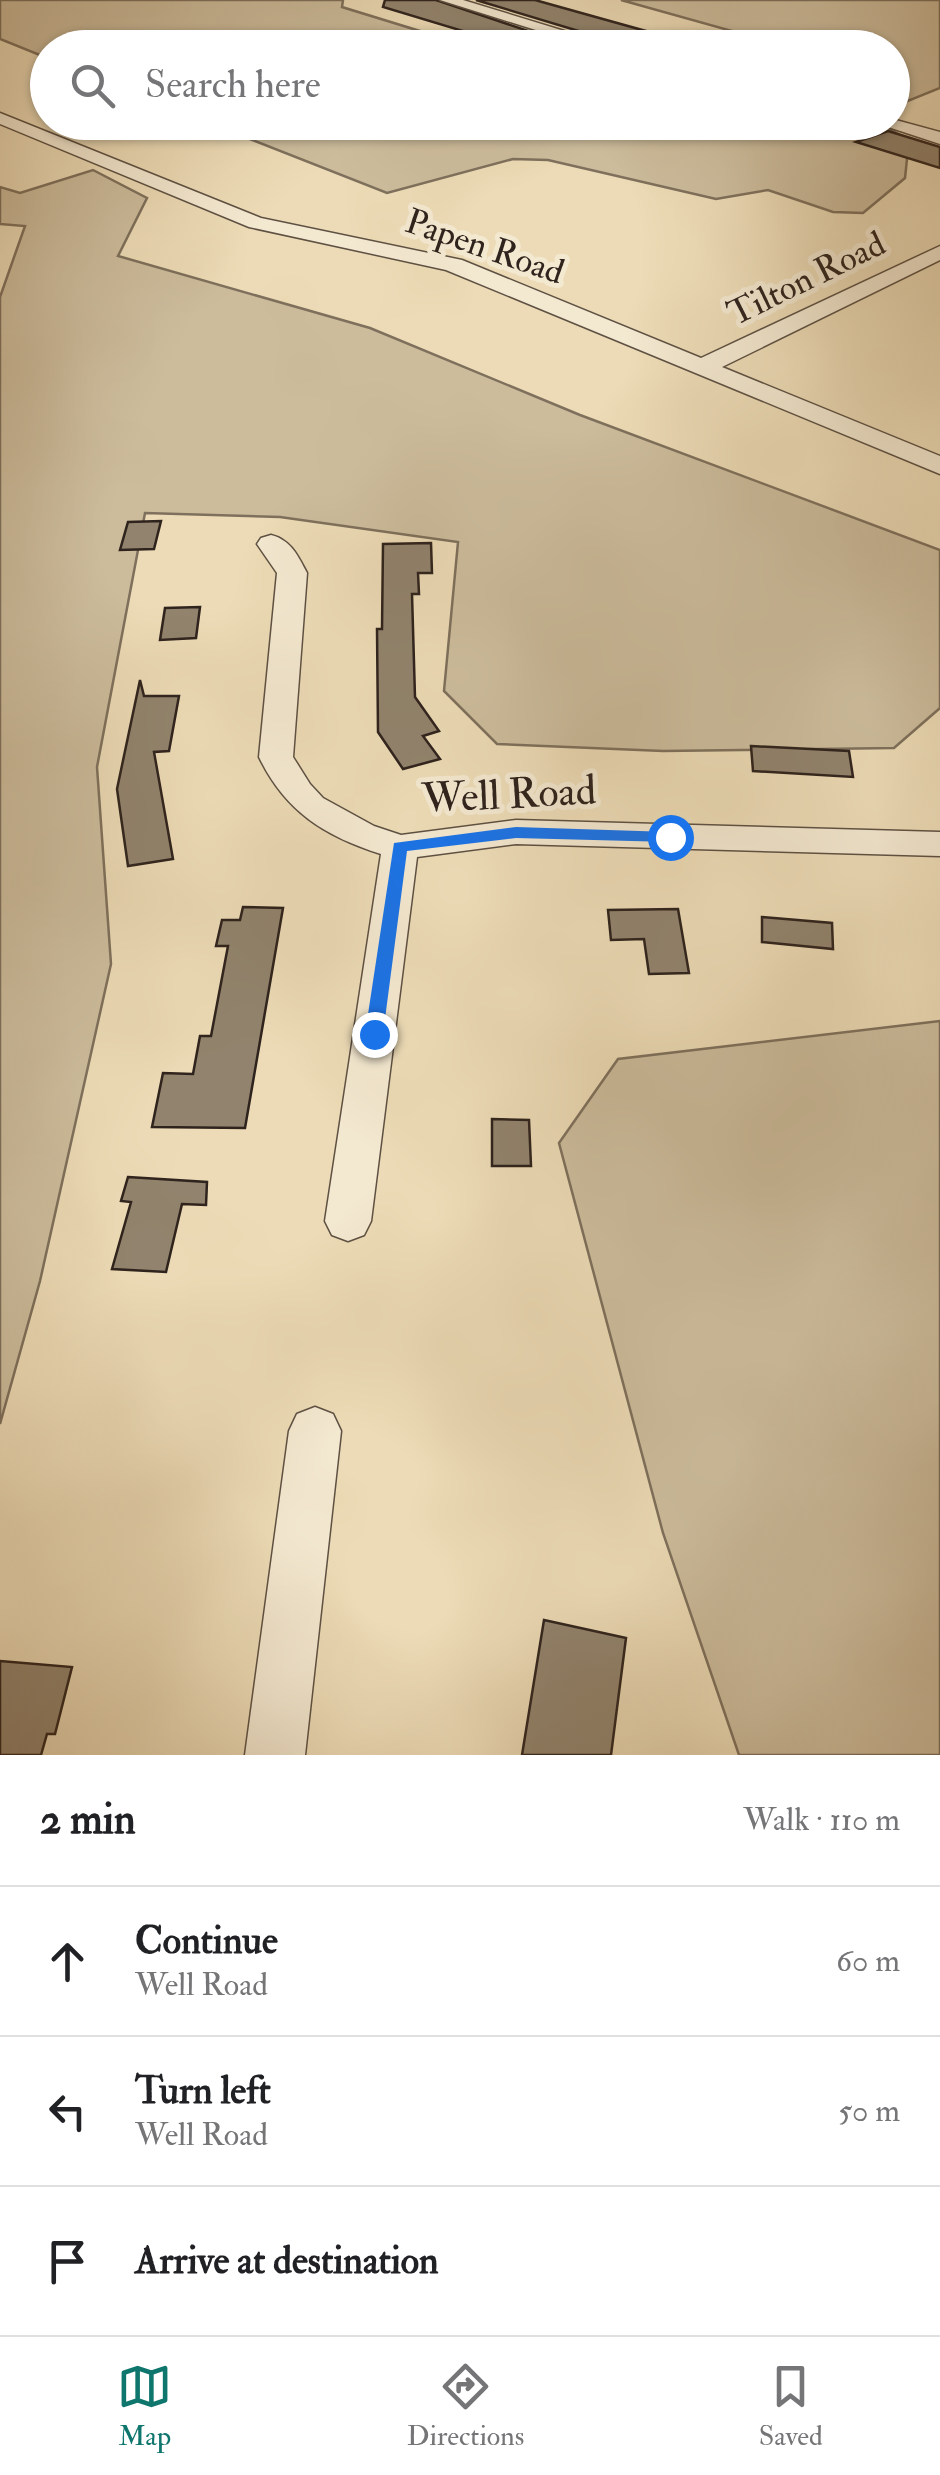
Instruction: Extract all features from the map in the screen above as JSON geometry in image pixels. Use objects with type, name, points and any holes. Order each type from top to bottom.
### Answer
[{"type":"street","points":[[447,0],[550,30]]},
{"type":"street","name":"Papen Road","points":[[6,125],[30,134]]},
{"type":"street","points":[[910,130],[940,138]]},
{"type":"street","name":"Papen Road","points":[[44,140],[256,223],[372,244],[454,265],[940,466]]},
{"type":"street","name":"Tilton Road","points":[[702,367],[940,252]]},
{"type":"street","points":[[271,544],[283,555],[292,573],[276,757],[284,777],[324,818],[357,834],[400,846]]},
{"type":"street","name":"Well Road","points":[[348,1221],[400,846],[516,832],[940,844]]},
{"type":"street","points":[[274,1755],[316,1431]]},
{"type":"shaded area","points":[[0,0],[343,0],[342,7],[417,30],[30,30],[30,51],[0,39]]},
{"type":"shaded area","points":[[621,0],[940,0],[940,88],[910,100],[910,30],[728,30]]},
{"type":"shaded area","points":[[252,140],[909,140],[905,178],[863,213],[833,212],[768,190],[716,199],[548,160],[513,159],[387,193]]},
{"type":"shaded area","points":[[93,170],[147,198],[118,256],[370,328],[580,415],[940,550],[940,708],[894,748],[663,751],[497,744],[444,691],[458,542],[280,517],[145,513],[97,767],[111,964],[40,1281],[0,1424],[0,297],[25,226],[0,224],[0,187],[20,193]]},
{"type":"shaded area","points":[[940,1021],[940,1755],[739,1755],[663,1533],[559,1143],[618,1059]]},
{"type":"building","points":[[385,0],[436,0],[525,30],[459,30],[383,7]]},
{"type":"building","points":[[476,0],[535,0],[642,30],[575,30]]},
{"type":"building","points":[[910,138],[940,147],[940,168],[856,142]]},
{"type":"building","points":[[161,521],[154,549],[120,550],[128,522]]},
{"type":"building","points":[[431,543],[432,573],[418,573],[419,594],[412,594],[415,697],[439,731],[423,736],[440,759],[403,769],[378,732],[377,629],[382,629],[383,544]]},
{"type":"building","points":[[200,607],[196,638],[160,640],[165,608]]},
{"type":"building","points":[[140,680],[144,696],[179,696],[169,751],[154,752],[173,859],[128,866],[117,789]]},
{"type":"building","points":[[751,746],[849,751],[853,777],[753,771]]},
{"type":"building","points":[[243,907],[283,908],[245,1128],[152,1127],[163,1073],[193,1074],[200,1036],[211,1036],[228,946],[216,946],[222,920],[240,920]]},
{"type":"building","points":[[678,909],[689,973],[649,974],[644,939],[611,940],[608,910]]},
{"type":"building","points":[[762,917],[832,923],[833,949],[762,942]]},
{"type":"building","points":[[492,1119],[529,1120],[531,1166],[492,1166]]},
{"type":"building","points":[[128,1177],[207,1182],[206,1205],[182,1204],[166,1272],[112,1269],[131,1202],[121,1201]]},
{"type":"building","points":[[544,1620],[626,1638],[611,1755],[522,1755]]},
{"type":"building","points":[[0,1661],[72,1667],[55,1734],[47,1734],[41,1755],[0,1755]]},
{"type":"route","points":[[374,1034],[400,846],[516,832],[670,837]]}]
